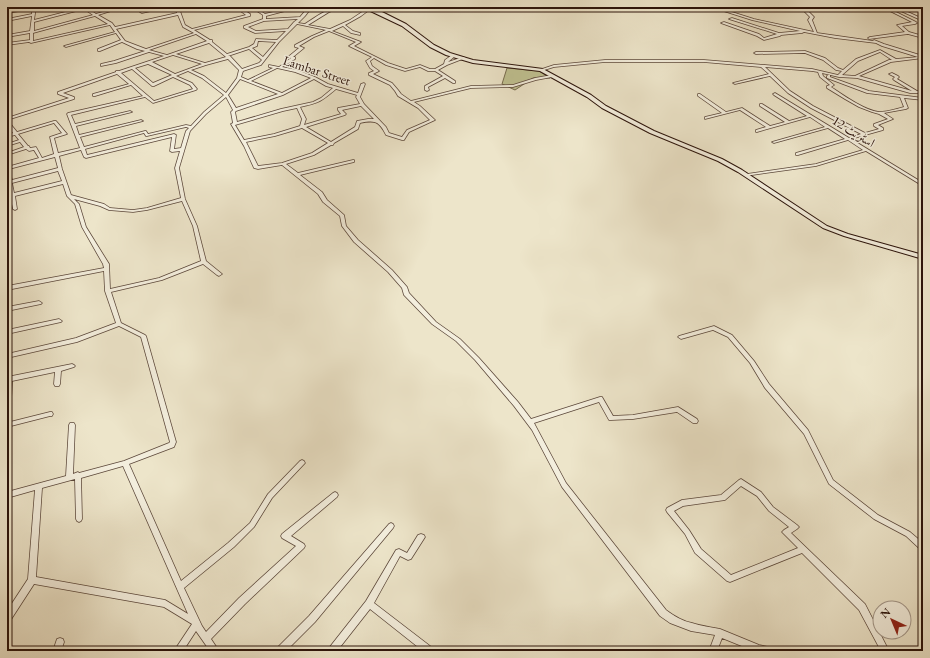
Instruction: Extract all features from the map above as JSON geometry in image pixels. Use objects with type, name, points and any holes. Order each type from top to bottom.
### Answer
[{"type":"street","points":[[7,12],[34,7],[30,41]]},
{"type":"street","points":[[7,36],[32,32],[122,7]]},
{"type":"street","points":[[142,12],[166,7]]},
{"type":"street","points":[[173,7],[179,14],[184,26],[211,41],[241,70]]},
{"type":"street","points":[[191,30],[249,14],[237,7]]},
{"type":"street","points":[[253,7],[265,15]]},
{"type":"street","points":[[305,25],[328,11],[340,7]]},
{"type":"street","points":[[713,7],[804,32]]},
{"type":"street","points":[[802,7],[812,17],[810,20],[816,33]]},
{"type":"street","points":[[884,7],[915,23],[899,25],[908,33]]},
{"type":"street","points":[[894,7],[923,20]]},
{"type":"street","points":[[33,21],[84,8],[111,24],[124,42],[167,56]]},
{"type":"street","points":[[265,15],[284,8],[309,8]]},
{"type":"street","points":[[241,70],[260,64],[278,41],[309,8]]},
{"type":"street","points":[[249,82],[294,58],[290,57],[302,48],[296,46],[303,41],[343,25],[363,13],[366,8],[394,20],[432,46],[453,56],[541,70],[569,65],[636,60],[662,62],[704,61],[794,67],[819,71],[832,75],[857,77],[910,92],[923,92]]},
{"type":"street","points":[[114,28],[179,14]]},
{"type":"street","points":[[7,20],[32,15]]},
{"type":"street","points":[[264,20],[265,15]]},
{"type":"street","points":[[738,15],[722,24],[758,35],[764,39],[779,34],[804,32],[816,33],[876,42],[923,57],[890,61],[857,77]]},
{"type":"street","points":[[289,30],[255,32],[245,26],[264,20],[300,18]]},
{"type":"street","points":[[730,19],[779,34]]},
{"type":"street","points":[[295,23],[331,30],[359,42],[351,46],[374,56],[387,64],[406,70],[420,66],[429,70],[436,70],[446,64],[463,58]]},
{"type":"street","points":[[7,44],[31,42],[111,24]]},
{"type":"street","points":[[343,25],[352,32],[359,34]]},
{"type":"street","points":[[66,46],[117,32]]},
{"type":"street","points":[[102,64],[197,32]]},
{"type":"street","points":[[876,42],[870,38],[908,33],[923,37]]},
{"type":"street","points":[[99,50],[123,40]]},
{"type":"street","points":[[132,68],[152,85],[188,70],[250,48],[256,45],[257,40],[278,41]]},
{"type":"street","points":[[41,159],[35,148],[29,150],[7,121],[74,98],[59,93],[211,41]]},
{"type":"street","points":[[250,48],[263,59]]},
{"type":"street","points":[[839,76],[857,60],[880,51],[895,60]]},
{"type":"street","points":[[756,53],[805,52],[824,60],[837,69],[844,71]]},
{"type":"street","points":[[172,54],[205,64]]},
{"type":"street","points":[[363,84],[358,94],[362,105],[385,128],[387,134],[403,139],[408,131],[433,120],[419,107],[399,95],[397,89],[389,82],[370,74],[378,71],[371,67],[368,61],[374,56]]},
{"type":"street","points":[[446,64],[446,61],[453,56]]},
{"type":"street","points":[[117,72],[153,102],[195,89],[191,84],[148,62]]},
{"type":"street","name":"Lambar Street","points":[[270,66],[279,67],[314,78],[327,85],[358,94]]},
{"type":"street","points":[[762,66],[789,92],[812,107],[865,134]]},
{"type":"street","points":[[188,70],[203,77],[226,95],[235,110],[233,112],[235,123],[233,124],[244,141],[256,167],[258,168],[283,164],[313,154],[357,128],[358,122],[368,120],[378,121]]},
{"type":"street","points":[[219,274],[204,262],[194,226],[183,199],[177,168],[188,131],[205,113],[226,95],[239,78],[241,70]]},
{"type":"street","points":[[436,70],[454,82]]},
{"type":"street","points":[[541,70],[589,96],[604,107],[652,132],[720,160],[747,174],[825,227],[846,235],[923,257]]},
{"type":"street","points":[[819,71],[821,76],[832,85],[828,87],[839,95],[873,112],[906,108],[901,96]]},
{"type":"street","points":[[891,74],[897,77],[895,79],[917,92]]},
{"type":"street","points":[[735,83],[770,75]]},
{"type":"street","points":[[832,75],[828,77],[868,92],[923,99]]},
{"type":"street","points":[[426,90],[426,87],[445,76]]},
{"type":"street","points":[[410,102],[471,87],[514,86],[535,79],[551,76]]},
{"type":"street","points":[[239,78],[282,94]]},
{"type":"street","points":[[235,110],[282,94],[314,78]]},
{"type":"street","points":[[94,95],[131,84]]},
{"type":"street","points":[[235,123],[322,99],[336,87]]},
{"type":"street","name":"اسٹریٹ 12","points":[[775,94],[923,185]]},
{"type":"street","points":[[700,95],[725,113]]},
{"type":"street","points":[[146,96],[69,114],[79,136],[86,157],[174,135],[172,150],[183,150]]},
{"type":"street","points":[[761,104],[788,122]]},
{"type":"street","points":[[244,141],[276,135],[344,114],[339,109],[362,105]]},
{"type":"street","points":[[298,106],[304,119],[302,126]]},
{"type":"street","points":[[706,118],[739,109],[770,127]]},
{"type":"street","points":[[74,125],[130,112]]},
{"type":"street","points":[[797,154],[882,129],[875,125],[891,119],[880,112]]},
{"type":"street","points":[[757,131],[810,116]]},
{"type":"street","points":[[7,136],[55,122],[65,134],[52,137],[64,182],[69,196],[77,204],[84,227],[106,264],[108,291],[119,324],[143,336],[172,442],[172,445],[168,447],[125,463],[7,495]]},
{"type":"street","points":[[79,136],[141,122]]},
{"type":"street","points":[[15,209],[11,182],[7,168],[145,132],[147,135],[186,126],[192,127]]},
{"type":"street","points":[[302,126],[323,137],[332,144]]},
{"type":"street","points":[[774,142],[828,127]]},
{"type":"street","points":[[7,144],[22,140]]},
{"type":"street","points":[[7,154],[28,147]]},
{"type":"street","points":[[747,174],[816,165],[866,150]]},
{"type":"street","points":[[296,175],[353,161]]},
{"type":"street","points":[[283,164],[320,193],[324,201],[342,216],[344,226],[356,241],[390,271],[405,288],[406,294],[434,323],[458,340],[477,359],[516,404],[529,422],[564,486],[663,612],[674,620],[691,627],[720,633],[759,649],[770,651]]},
{"type":"street","points":[[11,182],[60,170]]},
{"type":"street","points":[[12,195],[64,182]]},
{"type":"street","points":[[69,196],[102,205],[109,209],[133,211],[147,209],[183,199]]},
{"type":"street","points":[[108,291],[160,279],[204,262]]},
{"type":"street","points":[[7,288],[106,269]]},
{"type":"street","points":[[7,309],[39,303]]},
{"type":"street","points":[[7,332],[59,321]]},
{"type":"street","points":[[7,356],[77,340],[119,324]]},
{"type":"street","points":[[681,337],[714,328],[730,336],[752,362],[767,386],[806,432],[831,482],[876,517],[908,534],[923,547]]},
{"type":"street","points":[[50,414],[7,425],[8,379],[72,366]]},
{"type":"street","points":[[57,384],[58,369]]},
{"type":"street","points":[[529,422],[600,399],[611,418],[633,417],[678,409],[695,421]]},
{"type":"street","points":[[69,478],[72,425]]},
{"type":"street","points":[[180,586],[231,545],[252,525],[270,496],[302,462]]},
{"type":"street","points":[[125,463],[197,623],[215,651]]},
{"type":"street","points":[[78,476],[79,519]]},
{"type":"street","points":[[804,549],[730,579],[698,551],[687,532],[669,510],[682,503],[723,498],[741,482],[759,494],[772,509],[795,526],[786,532],[804,549],[862,607],[886,651]]},
{"type":"street","points":[[7,618],[32,580],[39,486]]},
{"type":"street","points":[[206,638],[242,601],[302,546],[285,536],[335,494]]},
{"type":"street","points":[[280,651],[312,619],[391,526]]},
{"type":"street","points":[[332,651],[369,604],[399,552],[408,557],[421,538]]},
{"type":"street","points":[[32,580],[165,604],[197,623]]},
{"type":"street","points":[[369,604],[427,649],[427,651]]},
{"type":"street","points":[[178,651],[197,623]]},
{"type":"street","points":[[713,651],[720,633]]},
{"type":"street","points":[[57,651],[60,642]]},
{"type":"green space","points":[[507,68],[539,71],[550,78],[533,78],[515,90],[502,84]]}]
